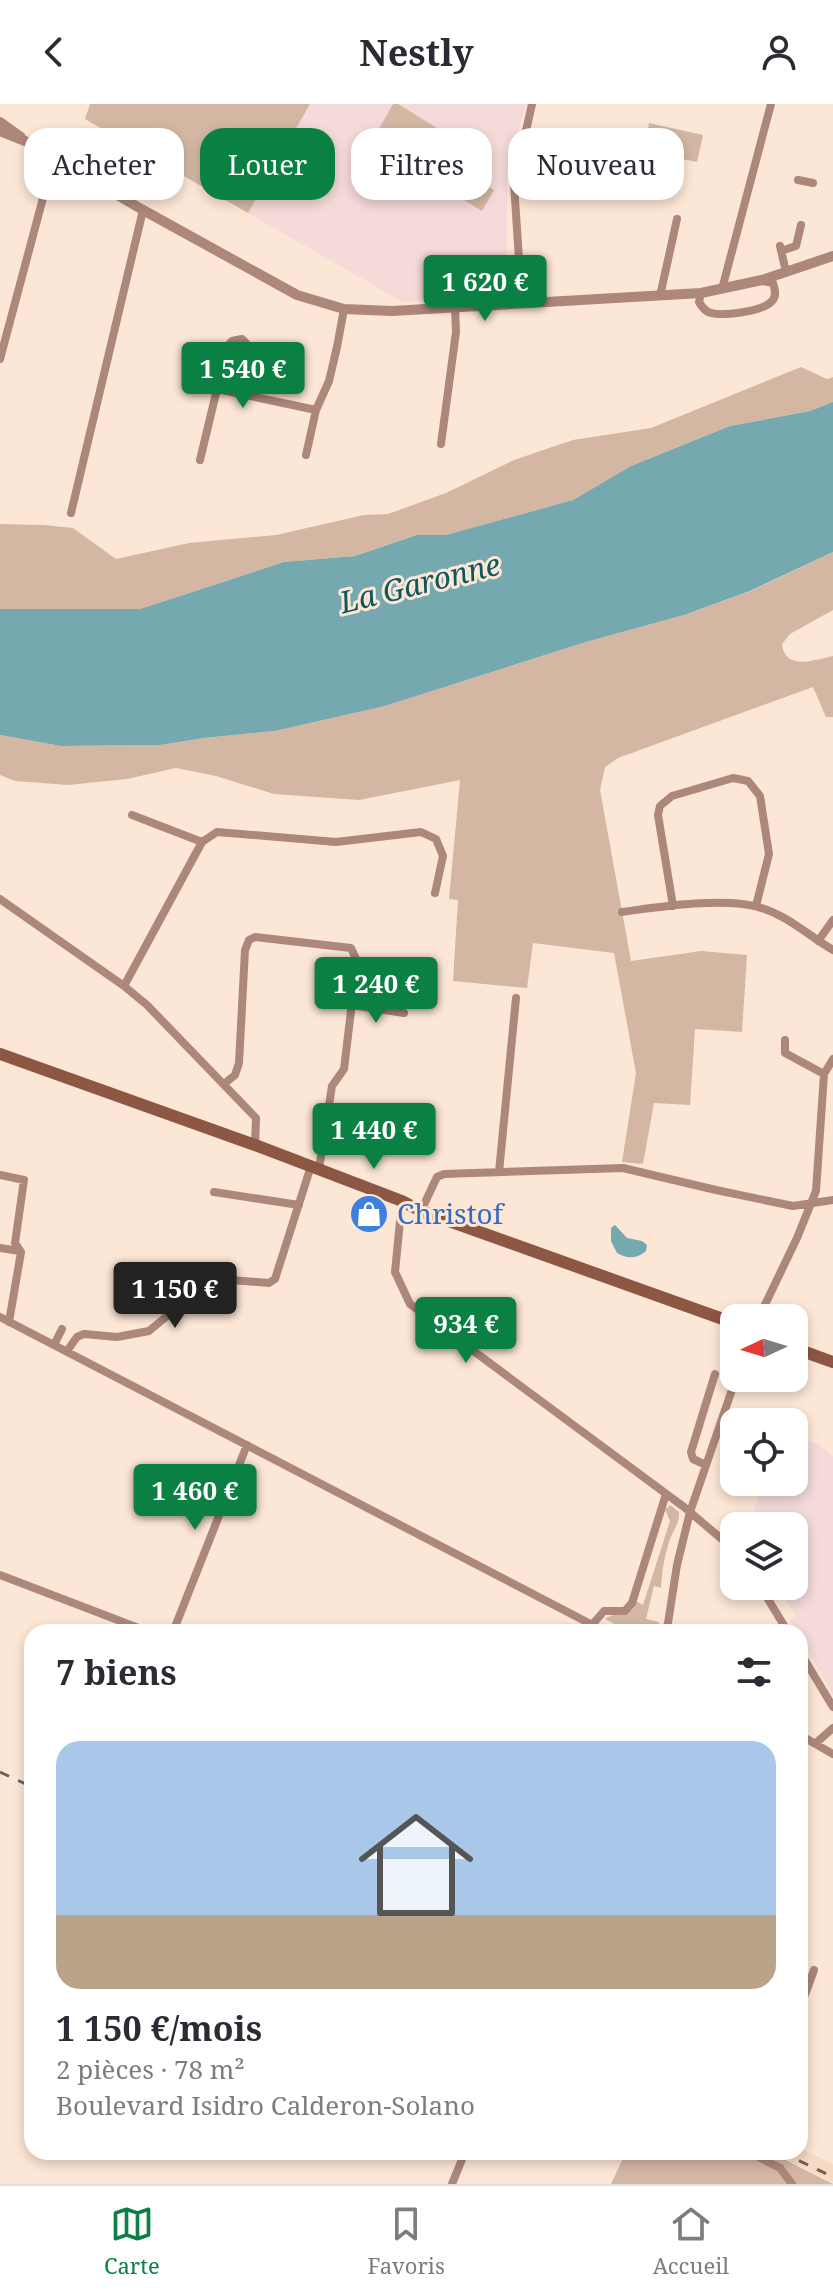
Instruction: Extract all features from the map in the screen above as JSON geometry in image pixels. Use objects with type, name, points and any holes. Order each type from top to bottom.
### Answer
[{"type":"main road","points":[[0,1054],[255,1145],[421,1211],[720,1320]]},
{"type":"main road","points":[[808,1353],[833,1362]]},
{"type":"street","points":[[514,304],[519,259],[514,184],[532,104]]},
{"type":"street","points":[[722,289],[771,104]]},
{"type":"street","points":[[0,122],[24,140]]},
{"type":"street","points":[[0,131],[24,141]]},
{"type":"street","points":[[798,180],[813,183]]},
{"type":"street","points":[[0,359],[43,200]]},
{"type":"street","points":[[126,200],[297,295],[344,309],[392,311],[701,293],[762,280],[833,256]]},
{"type":"street","points":[[71,513],[143,210]]},
{"type":"street","points":[[660,296],[677,219]]},
{"type":"street","points":[[786,272],[781,248],[796,246],[801,225]]},
{"type":"street","points":[[701,293],[699,302],[705,311],[716,314],[745,311],[772,301],[776,292],[773,283],[762,280]]},
{"type":"street","points":[[441,444],[456,332],[455,308]]},
{"type":"street","points":[[306,455],[316,410],[329,381],[344,309]]},
{"type":"street","points":[[200,460],[227,346],[232,341],[242,339],[250,352],[240,394]]},
{"type":"street","points":[[217,389],[316,410]]},
{"type":"street","points":[[673,906],[658,815],[660,806],[672,796],[733,778],[748,781],[760,796],[768,834],[769,854],[756,906]]},
{"type":"street","points":[[132,815],[202,842]]},
{"type":"street","points":[[124,986],[202,842],[217,832],[336,842],[421,832],[436,839],[443,856],[435,893]]},
{"type":"street","points":[[0,899],[147,1005],[256,1118],[255,1145]]},
{"type":"street","points":[[622,912],[673,906],[756,906],[784,918],[833,950]]},
{"type":"street","points":[[818,941],[833,920]]},
{"type":"street","points":[[219,1279],[272,1282],[277,1275],[287,1237],[315,1168],[332,1086],[344,1069],[357,961],[351,948],[252,937],[246,943],[238,1069],[224,1084]]},
{"type":"street","points":[[499,1172],[516,998]]},
{"type":"street","points":[[352,1005],[404,1013]]},
{"type":"street","points":[[785,1040],[785,1053],[824,1074]]},
{"type":"street","points":[[769,1304],[816,1191],[824,1074],[833,1059]]},
{"type":"street","points":[[421,1211],[437,1177],[444,1174],[623,1168],[793,1206],[833,1200]]},
{"type":"street","points":[[0,1175],[24,1180],[15,1243],[20,1251],[9,1322]]},
{"type":"street","points":[[214,1192],[299,1205]]},
{"type":"street","points":[[402,1201],[395,1272],[410,1304],[720,1538]]},
{"type":"street","points":[[0,1248],[20,1251]]},
{"type":"street","points":[[67,1351],[77,1337],[84,1334],[117,1337],[149,1331],[167,1316],[168,1310]]},
{"type":"street","points":[[0,1317],[590,1624]]},
{"type":"street","points":[[54,1345],[62,1329]]},
{"type":"street","points":[[706,1465],[693,1459],[691,1452],[715,1374]]},
{"type":"street","points":[[668,1624],[677,1565],[690,1512],[731,1392]]},
{"type":"street","points":[[176,1624],[247,1445]]},
{"type":"street","points":[[593,1624],[604,1611],[625,1611],[632,1603],[666,1494]]},
{"type":"street","points":[[0,1575],[128,1624]]},
{"type":"street","points":[[769,1600],[783,1624]]},
{"type":"street","points":[[808,1665],[833,1707]]},
{"type":"street","points":[[816,1743],[833,1728]]},
{"type":"street","points":[[808,1739],[833,1754]]},
{"type":"street","points":[[808,1986],[814,1970]]},
{"type":"street","points":[[452,2184],[462,2160]]},
{"type":"street","points":[[764,2160],[780,2168],[792,2184]]},
{"type":"shaded area","points":[[90,104],[310,104],[296,128],[200,128],[200,185],[184,176],[184,128],[101,128],[85,119]]},
{"type":"shaded area","points":[[310,104],[526,104],[519,128],[508,128],[507,266],[499,284],[479,297],[403,302],[248,213],[255,200],[335,200],[335,128],[296,128]]},
{"type":"shaded area","points":[[393,104],[398,104],[437,128],[379,128]]},
{"type":"shaded area","points":[[649,123],[672,128],[648,128]]},
{"type":"shaded area","points":[[684,131],[703,135],[697,162],[684,159]]},
{"type":"shaded area","points":[[225,200],[255,200],[248,213]]},
{"type":"shaded area","points":[[464,200],[488,200],[482,211]]},
{"type":"shaded area","points":[[801,367],[827,379],[833,377],[833,402],[810,411],[730,426],[631,466],[573,500],[446,535],[417,535],[355,556],[284,562],[140,609],[0,609],[0,524],[73,528],[116,559],[189,543],[276,535],[364,515],[388,514],[446,493],[514,460],[573,440],[651,428]]},
{"type":"shaded area","points":[[833,552],[833,610],[790,634],[782,644],[784,652],[795,661],[833,656],[833,717],[826,717],[813,687],[618,758],[605,767],[600,790],[631,961],[701,951],[747,955],[742,1032],[695,1029],[690,1105],[654,1103],[643,1164],[622,1162],[636,1073],[614,953],[533,943],[527,988],[453,981],[458,900],[449,899],[460,780],[359,800],[274,794],[216,776],[176,768],[127,779],[68,785],[15,781],[0,775],[0,735],[61,746],[160,745],[275,731],[385,706],[586,642],[684,615],[751,591]]},
{"type":"shaded area","points":[[808,1441],[820,1445],[833,1457],[833,1695],[808,1651],[808,1624],[792,1624],[790,1620],[796,1616],[786,1600],[808,1600],[808,1512],[754,1512],[758,1496],[808,1496]]},
{"type":"shaded area","points":[[670,1505],[679,1512],[666,1554],[661,1588],[654,1586],[646,1619],[659,1624],[614,1624],[605,1619],[630,1611],[636,1601],[643,1605],[670,1521],[665,1510]]},
{"type":"shaded area","points":[[808,2152],[833,2164],[833,2182],[787,2160],[808,2160]]},
{"type":"shaded area","points":[[622,2160],[786,2160],[833,2184],[611,2184]]},
{"type":"water","name":"La Garonne","points":[[833,402],[833,552],[750,591],[684,615],[586,642],[385,706],[275,731],[160,745],[61,746],[0,735],[0,609],[140,609],[284,562],[355,556],[417,535],[446,535],[573,500],[631,466],[730,426],[810,411]]},
{"type":"water","points":[[615,1225],[627,1238],[647,1245],[646,1251],[632,1257],[617,1253],[611,1241],[611,1228]]},
{"type":"railway","points":[[0,1772],[24,1783]]},
{"type":"railway","points":[[798,2160],[833,2177]]},
{"type":"place","name":"Christof","points":[[369,1214]]}]
